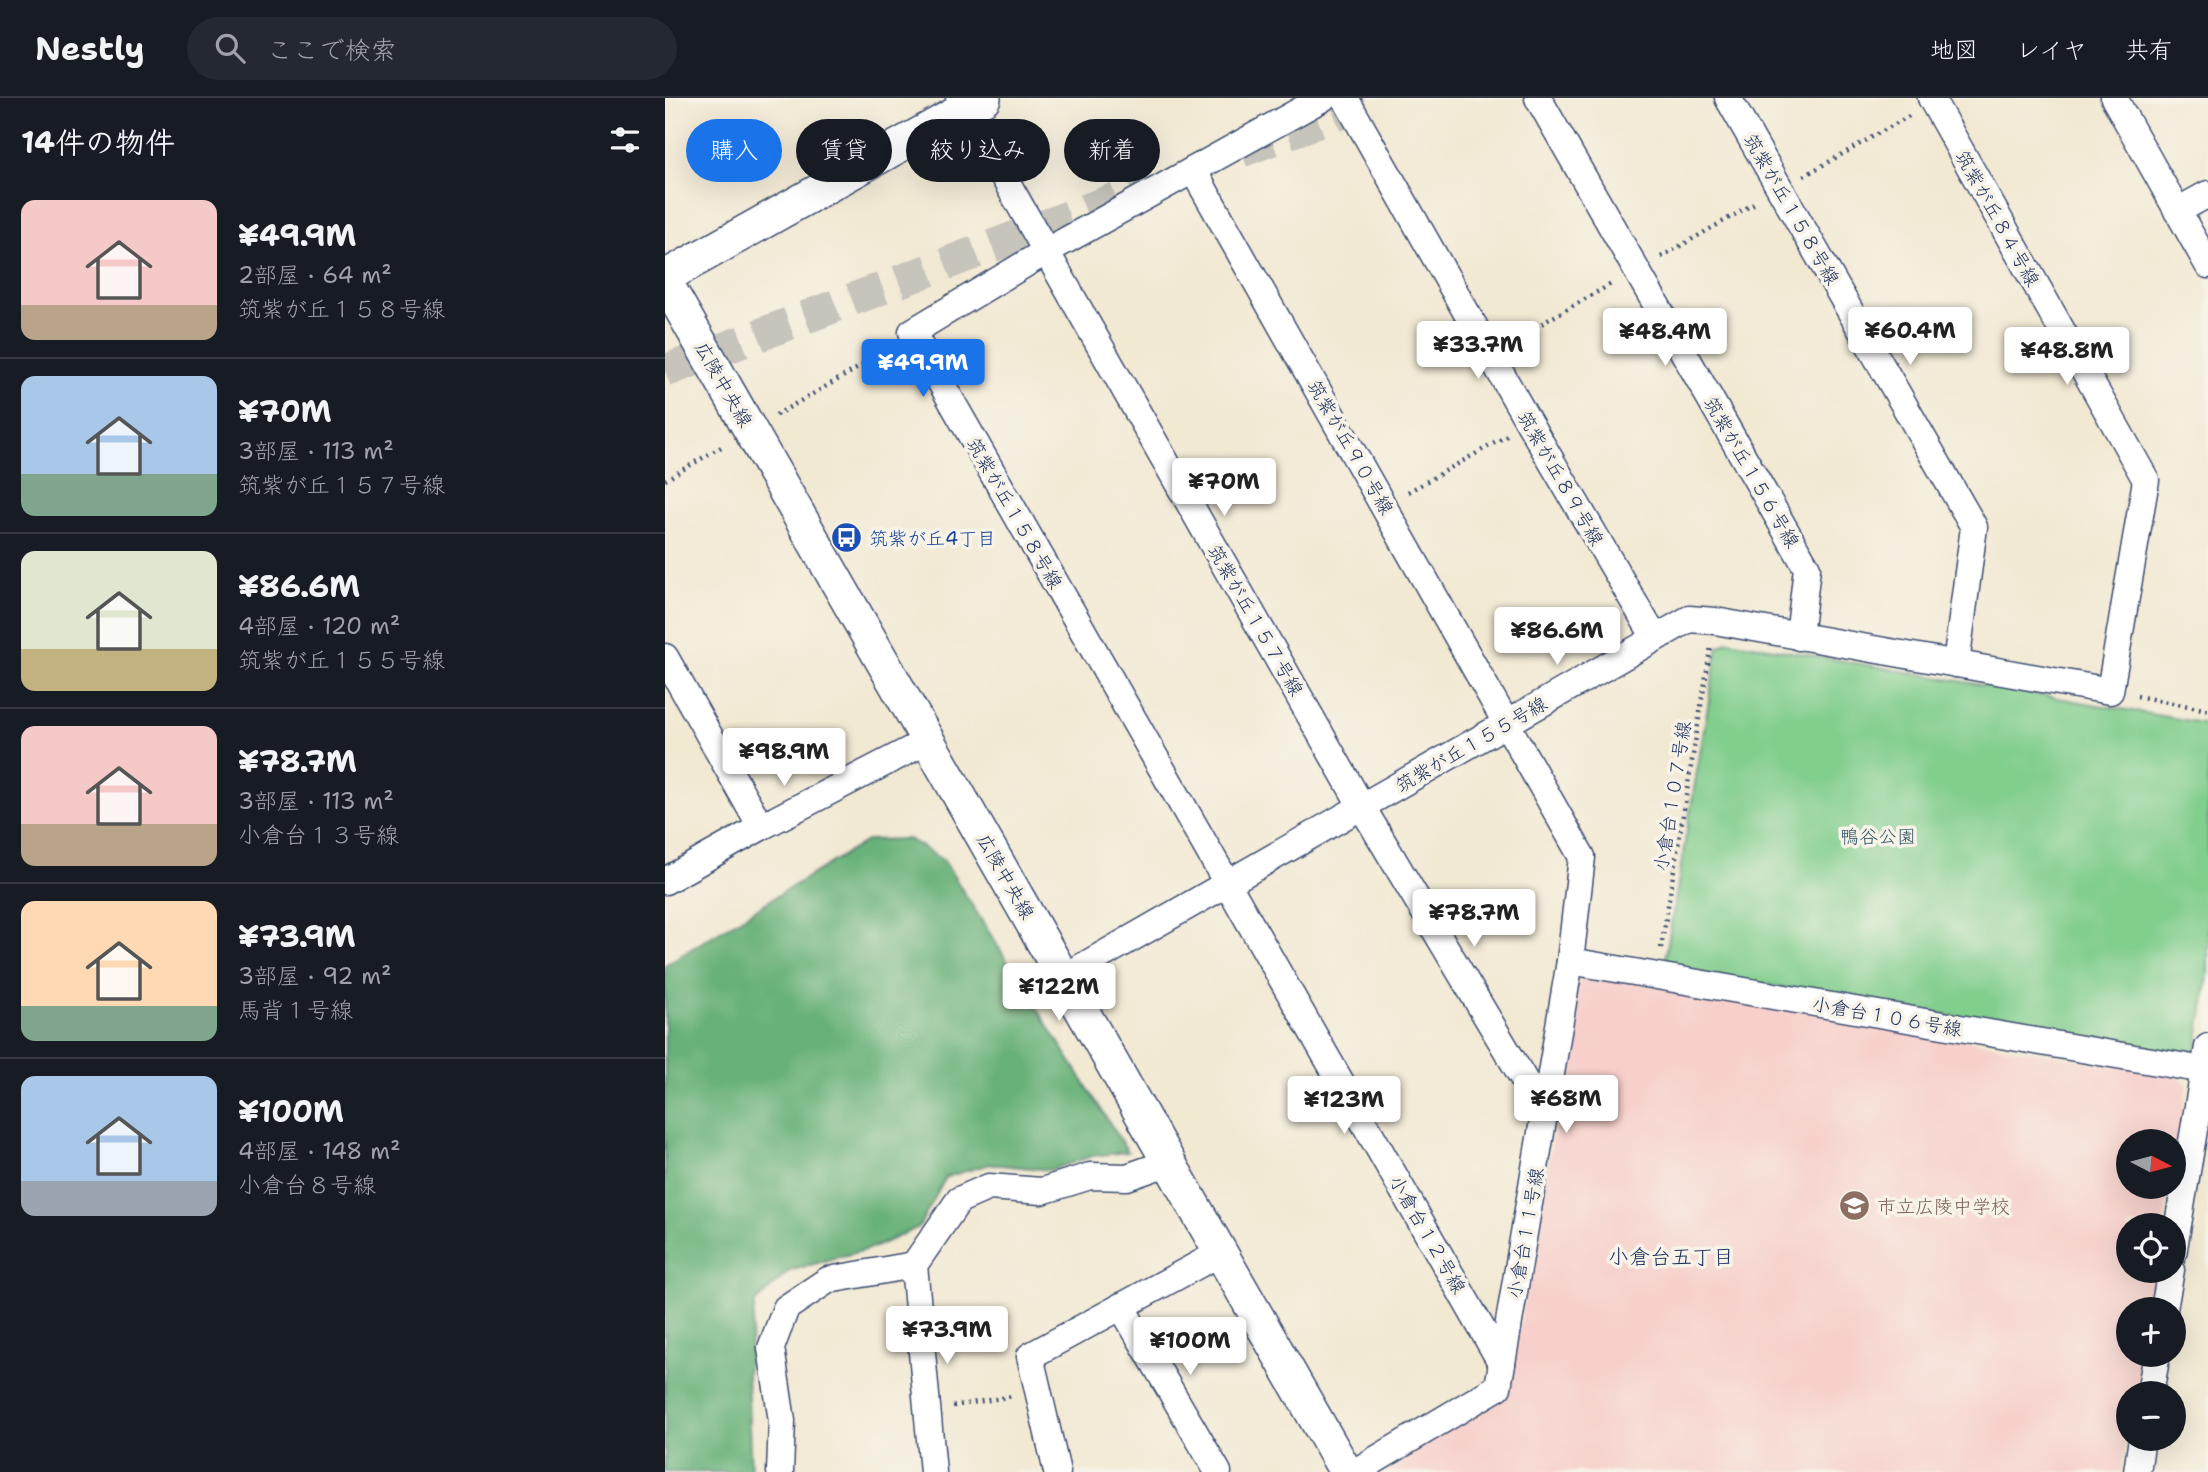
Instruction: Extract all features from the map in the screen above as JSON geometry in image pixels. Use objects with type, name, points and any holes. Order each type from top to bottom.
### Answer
[{"type":"street","points":[[912,332],[1045,252],[1323,98]]},
{"type":"street","name":"筑紫が丘８９号線","points":[[1345,98],[1489,354],[1655,638]]},
{"type":"street","name":"筑紫が丘１５６号線","points":[[1538,98],[1807,568],[1799,637]]},
{"type":"street","name":"筑紫が丘１５８号線","points":[[1728,98],[1974,527],[1956,664]]},
{"type":"street","points":[[2114,98],[2208,265]]},
{"type":"street","name":"筑紫が丘８４号線","points":[[1935,99],[2146,480],[2110,691]]},
{"type":"street","points":[[665,279],[969,102]]},
{"type":"street","name":"筑紫が丘１５７号線","points":[[969,102],[1045,252],[1362,807],[1545,1115]]},
{"type":"street","name":"筑紫が丘９０号線","points":[[1193,170],[1508,723]]},
{"type":"street","points":[[2177,211],[2208,194]]},
{"type":"street","name":"広陵中央線","points":[[665,279],[1346,1472]]},
{"type":"street","name":"筑紫が丘１５８号線","points":[[912,332],[1228,885]]},
{"type":"street","name":"筑紫が丘１５５号線","points":[[1064,977],[1689,619],[1715,621],[2110,691]]},
{"type":"street","points":[[665,657],[761,827]]},
{"type":"street","name":"小倉台１１号線","points":[[1355,1472],[1498,1387],[1570,961],[1582,857],[1508,723]]},
{"type":"street","points":[[665,881],[761,827],[927,741]]},
{"type":"street","name":"小倉台１２号線","points":[[1228,885],[1502,1364]]},
{"type":"street","name":"小倉台１０６号線","points":[[1570,961],[2206,1058]]},
{"type":"street","points":[[2180,1213],[2206,1058]]},
{"type":"street","points":[[933,1472],[914,1265],[959,1200],[989,1186],[1042,1191],[1090,1176],[1127,1177],[1170,1162]]},
{"type":"street","points":[[1057,1472],[1030,1356],[1220,1253]]},
{"type":"street","points":[[780,1472],[782,1421],[771,1348],[786,1308],[828,1280],[914,1265]]},
{"type":"street","points":[[1121,1306],[1218,1472]]},
{"type":"street","points":[[2137,1472],[2141,1451]]},
{"type":"path","points":[[1489,354],[1935,99]]},
{"type":"path","points":[[665,480],[901,343],[912,332]]},
{"type":"path","points":[[1384,505],[1529,423]]},
{"type":"path","name":"小倉台１０７号線","points":[[1657,976],[1715,621]]},
{"type":"path","points":[[2110,691],[2208,710]]},
{"type":"path","points":[[927,1410],[1038,1392]]},
{"type":"shaded area","name":"市立広陵中学校","points":[[1590,975],[2179,1077],[2187,1085],[2180,1129],[2116,1129],[2116,1199],[2168,1199],[2165,1213],[2116,1213],[2116,1283],[2154,1283],[2151,1297],[2116,1297],[2116,1367],[2139,1367],[2137,1381],[2116,1381],[2116,1451],[2125,1451],[2121,1472],[1385,1472],[1385,1469],[1509,1393],[1580,978]]},
{"type":"green space","name":"鴨谷公園","points":[[1729,641],[2208,724],[2208,974],[2197,1047],[2189,1057],[1664,967],[1718,647]]},
{"type":"green space","points":[[909,839],[944,861],[1128,1152],[1092,1156],[1051,1170],[990,1164],[946,1177],[919,1227],[875,1247],[789,1271],[755,1303],[747,1374],[751,1472],[665,1472],[665,965],[868,840]]},
{"type":"tunnel","points":[[1241,151],[1380,98]]},
{"type":"tunnel","points":[[665,371],[1152,185]]},
{"type":"place","name":"筑紫が丘4丁目","points":[[846,538]]},
{"type":"place","name":"市立広陵中学校","points":[[1854,1206]]},
{"type":"district","name":"小倉台五丁目","points":[[1671,1257]]}]
